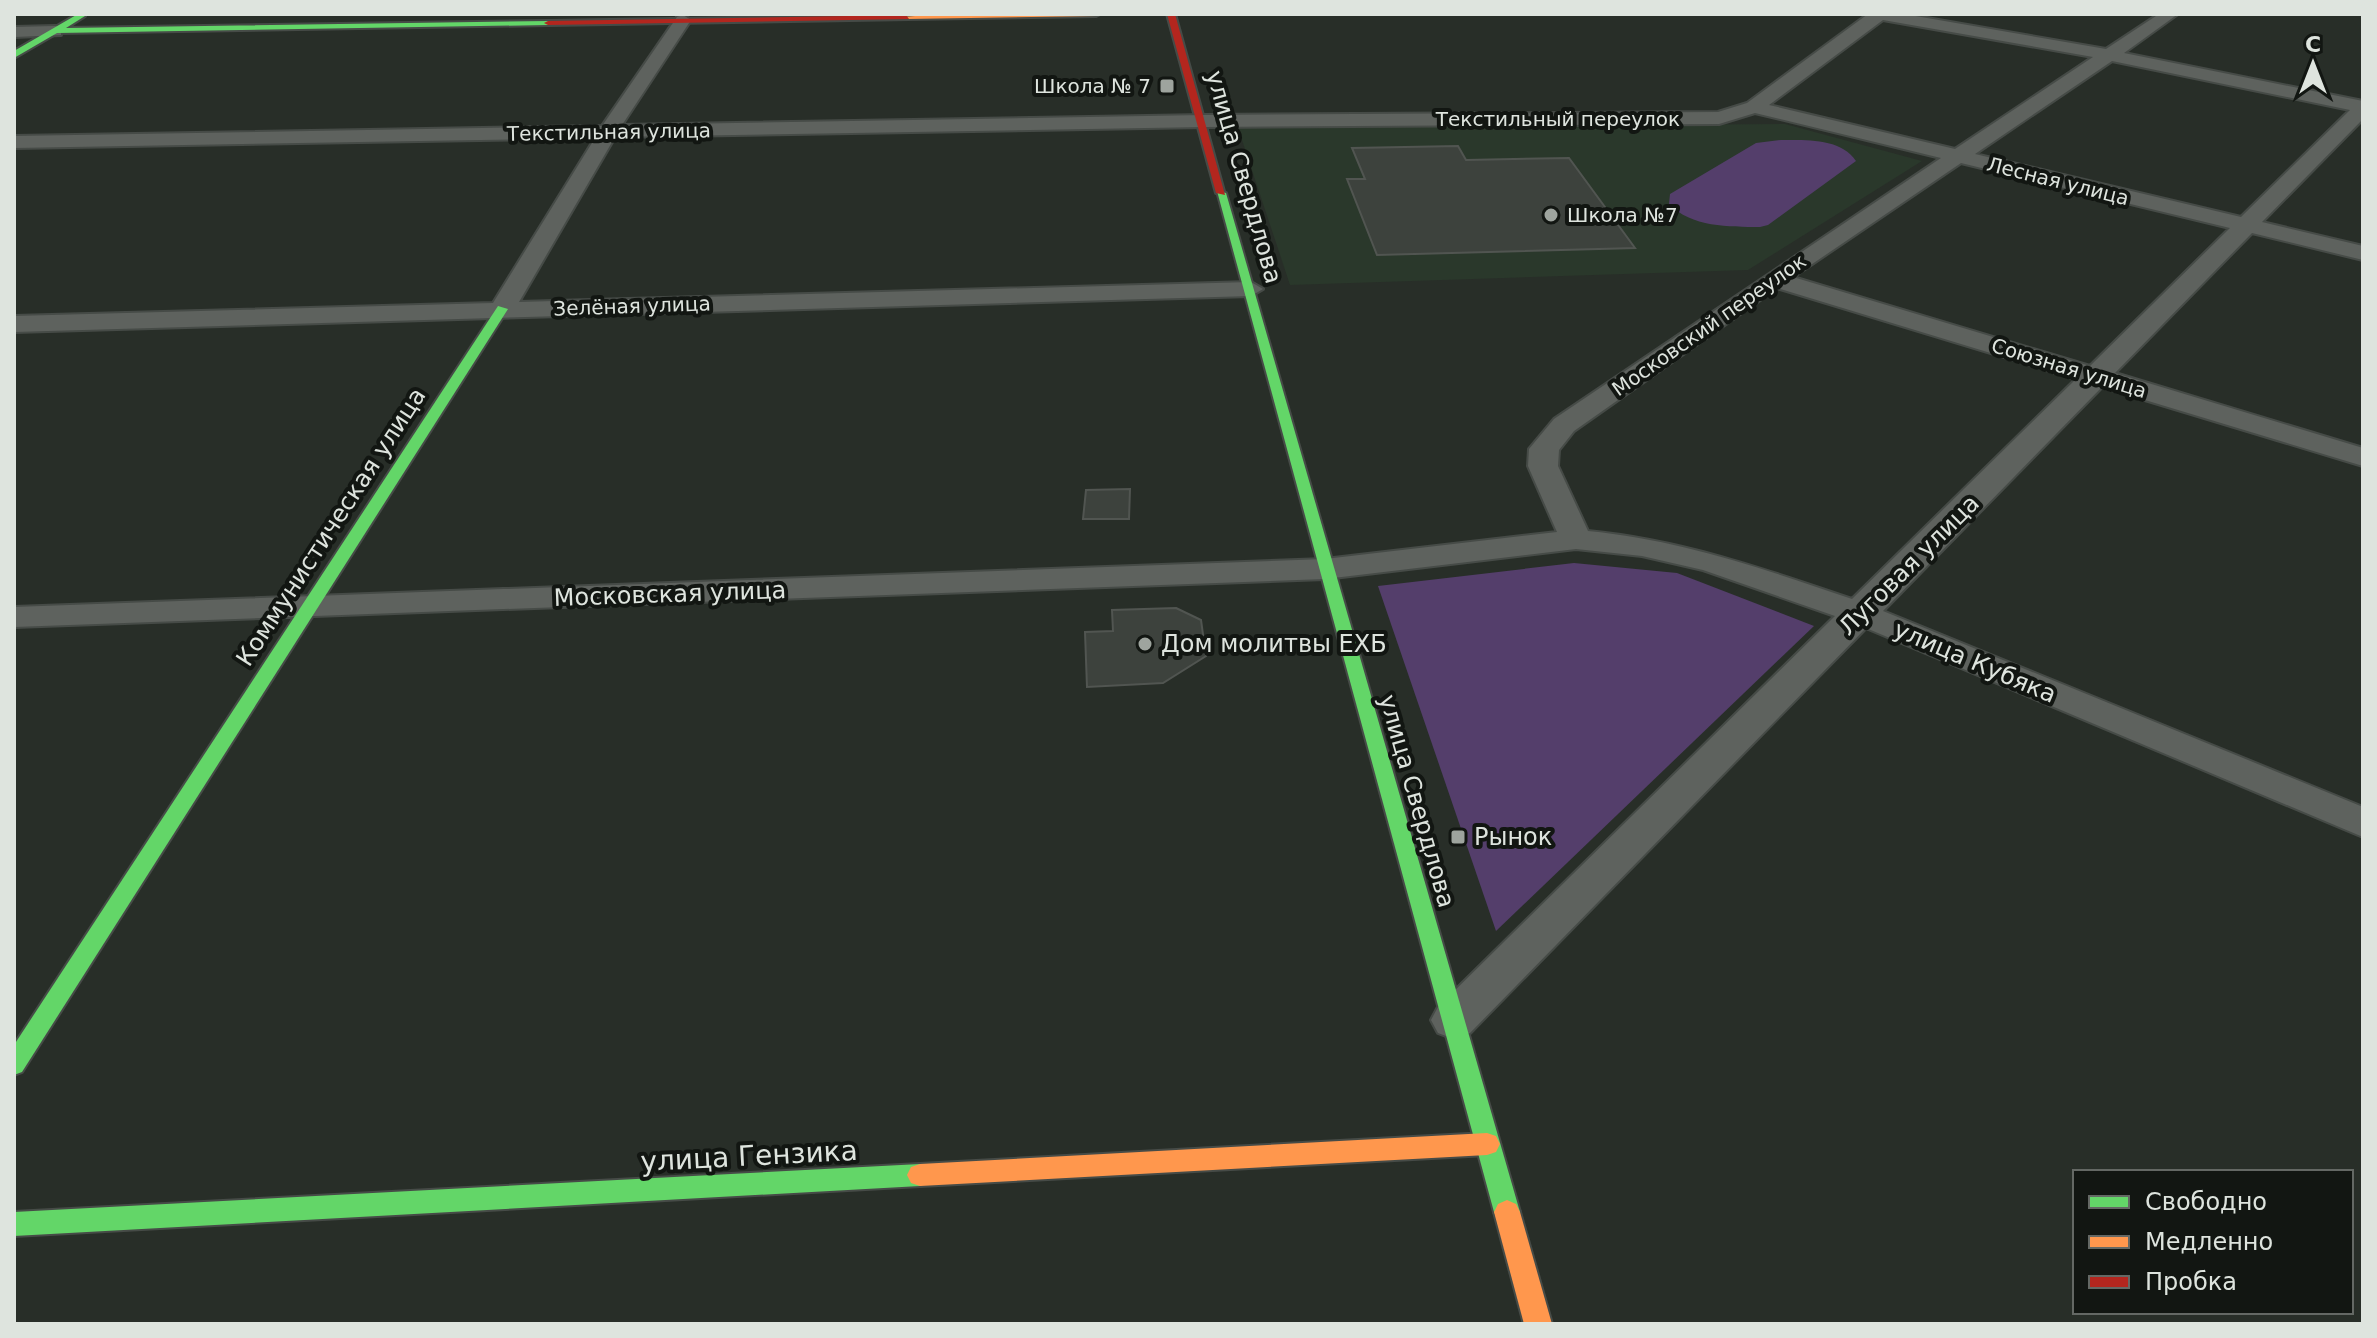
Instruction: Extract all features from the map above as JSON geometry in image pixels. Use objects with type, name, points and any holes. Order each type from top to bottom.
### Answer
[{"type":"street","points":[[14,55],[86,14]]},
{"type":"street","points":[[14,32],[684,17],[1096,14]]},
{"type":"street","name":"улица Свердлова","points":[[1171,14],[1204,121],[1325,569],[1538,1324]]},
{"type":"street","points":[[1879,14],[2109,55],[2363,108]]},
{"type":"street","name":"Текстильный переулок","points":[[1204,121],[1719,118],[1754,107],[1879,14]]},
{"type":"street","name":"Московский переулок","points":[[1576,539],[1543,466],[1544,449],[1564,425],[1774,279],[2170,14]]},
{"type":"street","name":"Коммунистическая улица","points":[[14,1065],[502,309],[608,132],[684,17]]},
{"type":"street","name":"Лесная улица","points":[[1754,107],[2363,253]]},
{"type":"street","name":"Луговая улица","points":[[1454,1020],[2363,108]]},
{"type":"street","name":"Текстильная улица","points":[[14,142],[1204,121]]},
{"type":"street","name":"Союзная улица","points":[[1774,279],[2363,457]]},
{"type":"street","name":"Зелёная улица","points":[[14,324],[1251,289]]},
{"type":"street","points":[[1325,569],[1576,539]]},
{"type":"street","name":"улица Кубяка","points":[[1576,539],[1642,546],[1713,562],[1861,614],[2363,823]]},
{"type":"street","name":"Московская улица","points":[[14,617],[1325,569]]},
{"type":"street","name":"улица Гензика","points":[[14,1224],[1487,1144]]},
{"type":"shaded area","name":"Школа №7","points":[[1785,124],[1922,161],[1748,270],[1290,285],[1238,128]]},
{"type":"shaded area","points":[[1781,140],[1832,144],[1849,153],[1856,161],[1768,225],[1760,227],[1723,226],[1699,221],[1678,212],[1669,204],[1670,194],[1756,143]]},
{"type":"shaded area","points":[[1574,563],[1677,573],[1814,626],[1496,931],[1378,586]]},
{"type":"building","points":[[1458,146],[1466,160],[1569,158],[1635,248],[1377,255],[1347,179],[1365,179],[1352,148]]},
{"type":"building","points":[[1130,489],[1129,519],[1083,519],[1086,490]]},
{"type":"building","name":"Дом молитвы ЕХБ","points":[[1176,608],[1201,620],[1206,656],[1163,683],[1087,687],[1085,632],[1113,631],[1112,610]]},
{"type":"traffic: fast","points":[[14,55],[81,16]]},
{"type":"traffic: fast","points":[[55,31],[548,23]]},
{"type":"traffic: fast","points":[[1221,193],[1507,1212]]},
{"type":"traffic: fast","points":[[14,1065],[502,309]]},
{"type":"traffic: fast","points":[[14,1224],[920,1175]]},
{"type":"traffic: slow","points":[[906,17],[1096,14]]},
{"type":"traffic: slow","points":[[920,1175],[1487,1144]]},
{"type":"traffic: slow","points":[[1507,1212],[1538,1324]]},
{"type":"traffic: jam","points":[[1171,14],[1221,193]]},
{"type":"traffic: jam","points":[[548,23],[906,17]]},
{"type":"place","name":"Школа № 7","points":[[1167,86]]},
{"type":"place","name":"Школа №7","points":[[1551,215]]},
{"type":"place","name":"Дом молитвы ЕХБ","points":[[1145,644]]},
{"type":"place","name":"Рынок","points":[[1458,837]]}]
